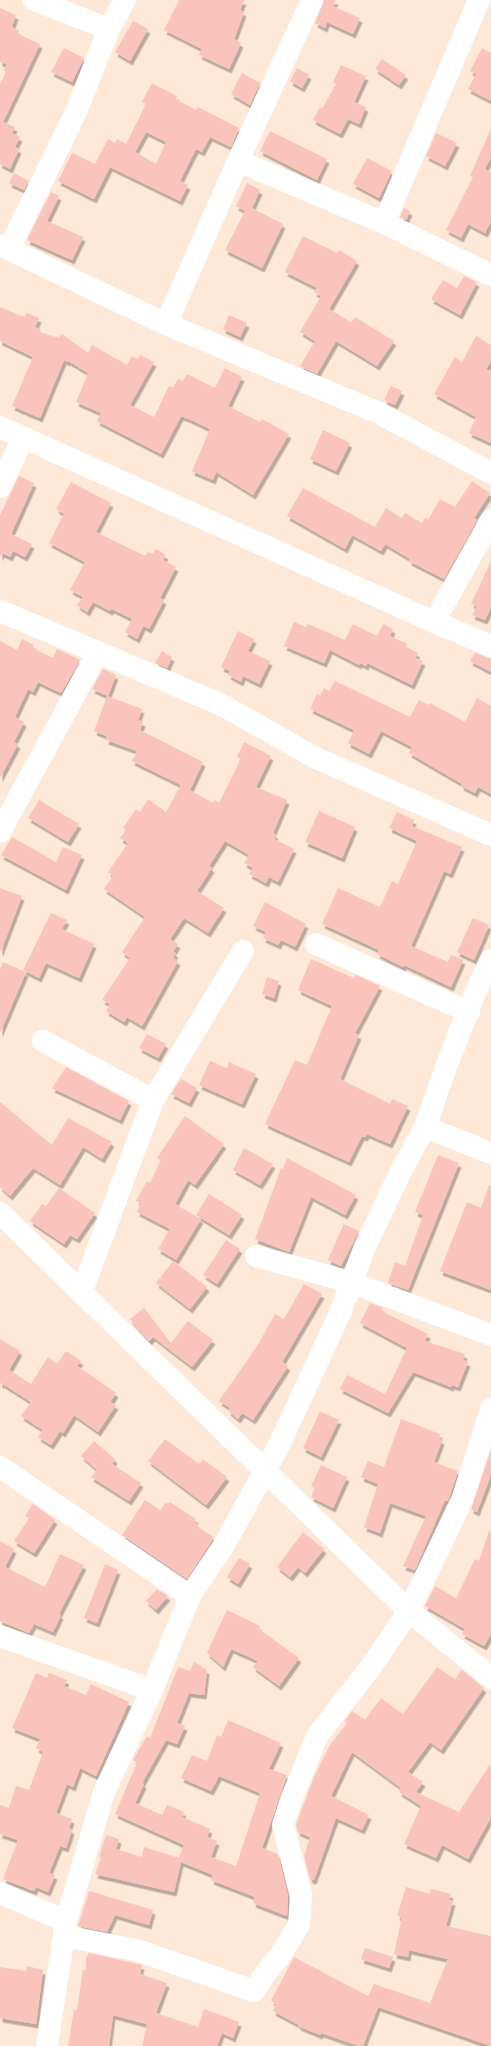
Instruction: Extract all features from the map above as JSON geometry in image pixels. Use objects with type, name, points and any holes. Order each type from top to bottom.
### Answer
[{"type":"street","points":[[34,0],[110,29]]},
{"type":"street","points":[[125,0],[110,29],[76,112],[4,247],[166,324],[378,413],[491,473]]},
{"type":"street","points":[[166,324],[238,161],[312,0]]},
{"type":"street","points":[[384,223],[479,0]]},
{"type":"street","points":[[238,161],[489,268]]},
{"type":"street","points":[[0,428],[491,646]]},
{"type":"street","points":[[0,487],[24,438]]},
{"type":"street","points":[[434,622],[491,520]]},
{"type":"street","points":[[0,611],[220,704],[316,758],[491,835]]},
{"type":"street","points":[[0,832],[98,652]]},
{"type":"street","points":[[316,944],[469,1012]]},
{"type":"street","points":[[82,1291],[153,1100],[243,950]]},
{"type":"street","points":[[47,2046],[66,1928],[104,1792],[152,1690],[190,1596],[224,1545],[280,1442],[340,1313],[350,1282],[402,1169],[425,1127],[446,1067],[469,1012],[486,984],[491,960]]},
{"type":"street","points":[[43,1041],[153,1100]]},
{"type":"street","points":[[425,1127],[491,1153]]},
{"type":"street","points":[[0,1213],[82,1291],[264,1471],[409,1611],[491,1678]]},
{"type":"street","points":[[256,1256],[350,1282],[491,1335]]},
{"type":"street","points":[[0,1893],[66,1928],[140,1951],[254,1991],[267,1971],[279,1957],[299,1925],[301,1895],[283,1825],[291,1800],[314,1743],[317,1736],[370,1668],[409,1611],[462,1500],[491,1409]]},
{"type":"street","points":[[0,1467],[190,1596]]},
{"type":"street","points":[[0,1636],[152,1690]]},
{"type":"building","points":[[179,0],[244,0],[240,10],[244,12],[234,39],[241,43],[229,69],[199,55],[202,49],[164,30]]},
{"type":"building","points":[[324,0],[336,0],[333,6],[360,18],[353,34],[327,22],[325,28],[315,23]]},
{"type":"building","points":[[0,8],[16,15],[12,27],[19,31],[18,34],[40,44],[3,122],[15,127],[12,133],[20,137],[15,147],[19,149],[10,169],[0,164],[0,85],[6,71],[4,70],[7,64],[0,62]]},
{"type":"building","points":[[133,21],[148,29],[130,61],[115,52]]},
{"type":"building","points":[[64,48],[84,58],[72,82],[51,72]]},
{"type":"building","points":[[482,48],[491,53],[491,101],[468,89],[476,74],[470,71]]},
{"type":"building","points":[[382,59],[406,75],[399,85],[375,69]]},
{"type":"building","points":[[341,65],[366,76],[354,102],[366,107],[359,124],[348,119],[340,134],[313,120],[320,107],[322,109],[336,84],[333,82]]},
{"type":"building","points":[[297,68],[309,75],[302,88],[290,81]]},
{"type":"building","points":[[242,73],[260,83],[250,105],[231,94]]},
{"type":"building","points":[[152,83],[177,96],[176,99],[196,110],[198,107],[239,128],[231,147],[210,137],[202,152],[196,149],[180,181],[188,185],[180,201],[110,167],[94,199],[58,181],[72,153],[95,164],[108,139],[115,143],[117,139],[126,144],[146,104],[142,102]],"holes":[[[146,132],[166,142],[156,164],[135,152]]]},
{"type":"building","points":[[491,129],[491,157],[485,169],[491,172],[491,221],[485,233],[468,224],[461,238],[446,230],[473,177],[470,176]]},
{"type":"building","points":[[270,131],[327,159],[317,180],[260,151]]},
{"type":"building","points":[[436,133],[457,143],[445,166],[426,156]]},
{"type":"building","points":[[367,158],[392,171],[379,198],[353,184]]},
{"type":"building","points":[[14,173],[29,181],[24,190],[9,183]]},
{"type":"building","points":[[247,183],[260,190],[252,208],[283,224],[262,268],[225,250],[245,211],[236,206]]},
{"type":"building","points":[[51,192],[59,196],[47,221],[83,237],[72,260],[27,240]]},
{"type":"building","points":[[404,208],[410,211],[406,220],[400,217]]},
{"type":"building","points":[[303,236],[337,253],[339,250],[357,261],[329,309],[351,322],[355,317],[394,341],[377,366],[336,341],[317,374],[300,366],[315,341],[300,332],[321,296],[314,292],[317,288],[285,272]]},
{"type":"building","points":[[464,276],[477,282],[460,315],[431,299],[443,280],[457,288]]},
{"type":"building","points":[[0,307],[24,317],[27,313],[39,318],[35,327],[41,330],[40,332],[59,338],[62,334],[88,353],[92,345],[127,365],[132,356],[138,359],[140,355],[154,362],[130,405],[154,417],[169,386],[173,388],[178,379],[183,381],[187,374],[215,388],[225,368],[242,377],[228,406],[260,422],[262,419],[289,434],[253,495],[216,472],[213,480],[192,471],[210,429],[189,419],[181,416],[161,454],[97,421],[101,413],[76,402],[88,373],[68,361],[67,362],[64,360],[40,418],[12,406],[33,357],[0,341]]},
{"type":"building","points":[[229,315],[247,323],[240,337],[223,329]]},
{"type":"building","points":[[476,336],[491,345],[491,361],[486,369],[491,372],[491,443],[469,433],[476,417],[434,394],[455,357],[462,362]]},
{"type":"building","points":[[391,386],[402,391],[395,405],[384,400]]},
{"type":"building","points":[[323,430],[350,443],[336,471],[310,459]]},
{"type":"building","points":[[19,476],[34,483],[11,534],[32,544],[25,557],[13,551],[10,557],[2,553],[0,557],[0,515]]},
{"type":"building","points":[[472,481],[490,493],[474,518],[477,520],[444,579],[409,561],[410,559],[385,544],[381,551],[352,535],[345,549],[287,516],[303,488],[375,527],[386,508],[402,518],[405,513],[422,523],[425,518],[428,520],[440,499],[455,507]]},
{"type":"building","points":[[71,482],[111,503],[96,532],[145,556],[148,552],[153,554],[156,549],[166,555],[163,560],[176,567],[160,598],[164,600],[149,629],[143,626],[137,639],[125,632],[132,619],[112,609],[110,611],[93,602],[87,612],[77,605],[83,597],[70,590],[85,562],[49,543],[64,514],[56,509]]},
{"type":"building","points":[[491,561],[491,607],[485,620],[472,615],[477,606],[471,604]]},
{"type":"building","points":[[294,622],[306,627],[308,624],[345,640],[353,624],[377,636],[383,624],[393,629],[390,636],[407,644],[406,647],[418,653],[415,658],[423,661],[412,685],[367,663],[366,666],[360,663],[359,665],[330,650],[324,663],[284,646]]},
{"type":"building","points":[[238,631],[254,639],[248,651],[270,661],[259,684],[243,676],[241,682],[228,675],[230,671],[221,667]]},
{"type":"building","points":[[22,639],[34,645],[32,648],[53,658],[57,649],[80,660],[61,693],[38,682],[33,692],[28,689],[15,717],[24,722],[14,742],[18,744],[0,778],[0,641],[17,650]]},
{"type":"building","points":[[162,651],[172,657],[167,668],[155,663]]},
{"type":"building","points":[[475,653],[491,659],[491,672],[470,661]]},
{"type":"building","points":[[103,669],[116,675],[108,696],[92,689]]},
{"type":"building","points":[[335,681],[410,717],[419,700],[429,705],[430,703],[465,722],[477,698],[491,706],[491,794],[478,787],[475,793],[461,786],[462,784],[409,753],[412,747],[381,731],[369,754],[348,743],[354,730],[310,709],[317,694],[320,696],[324,688],[329,691]]},
{"type":"building","points":[[107,696],[142,709],[138,720],[143,722],[140,730],[203,762],[190,790],[132,761],[137,751],[106,740],[107,736],[94,731]]},
{"type":"building","points":[[244,742],[271,756],[256,787],[287,800],[273,833],[276,835],[274,839],[294,849],[278,882],[269,877],[266,883],[249,874],[253,868],[244,863],[249,855],[225,841],[209,866],[212,868],[197,891],[224,908],[208,933],[184,918],[170,939],[178,944],[173,952],[176,953],[173,958],[178,961],[142,1026],[127,1017],[124,1022],[106,1011],[110,1004],[102,1000],[130,958],[122,952],[145,917],[104,889],[113,876],[108,872],[128,843],[120,838],[126,830],[123,828],[136,809],[140,812],[148,799],[166,812],[181,785],[213,803],[215,800],[219,803],[241,759],[237,757]]},
{"type":"building","points":[[39,800],[79,824],[68,842],[28,818]]},
{"type":"building","points":[[319,811],[355,827],[342,858],[305,842]]},
{"type":"building","points":[[397,812],[414,820],[412,826],[462,847],[450,874],[444,871],[411,946],[448,962],[451,955],[463,960],[451,987],[404,965],[403,967],[377,954],[379,950],[322,924],[338,888],[380,907],[392,881],[398,884],[417,841],[389,828]]},
{"type":"building","points":[[12,837],[56,862],[63,847],[82,855],[66,890],[1,855]]},
{"type":"building","points":[[0,888],[22,896],[1,951],[0,951]]},
{"type":"building","points":[[265,902],[306,924],[295,947],[281,940],[278,945],[263,938],[266,932],[253,926]]},
{"type":"building","points":[[51,913],[67,920],[62,929],[94,944],[79,978],[46,963],[39,978],[23,970]]},
{"type":"building","points":[[473,918],[489,925],[474,960],[457,952]]},
{"type":"building","points":[[311,959],[354,978],[356,975],[380,986],[355,1033],[359,1035],[340,1079],[390,1104],[392,1099],[408,1106],[390,1144],[367,1134],[365,1137],[362,1136],[349,1162],[265,1124],[295,1060],[307,1065],[332,1006],[298,990]]},
{"type":"building","points":[[3,962],[26,972],[0,1033],[0,969]]},
{"type":"building","points":[[267,977],[279,981],[274,998],[262,994]]},
{"type":"building","points":[[147,1034],[166,1044],[158,1058],[139,1048]]},
{"type":"building","points":[[210,1061],[227,1068],[229,1062],[256,1074],[242,1104],[199,1085]]},
{"type":"building","points":[[66,1067],[129,1101],[120,1120],[52,1088]]},
{"type":"building","points":[[181,1079],[197,1088],[189,1103],[171,1094]]},
{"type":"building","points":[[0,1102],[52,1145],[68,1118],[112,1142],[102,1159],[83,1147],[60,1185],[33,1168],[10,1196],[0,1187]]},
{"type":"building","points":[[185,1116],[224,1144],[195,1185],[188,1180],[175,1204],[201,1219],[176,1260],[158,1249],[170,1229],[137,1212],[141,1203],[136,1201],[147,1181],[150,1183],[161,1160],[157,1158]]},
{"type":"building","points":[[244,1148],[273,1164],[260,1185],[233,1170]]},
{"type":"building","points":[[438,1155],[459,1163],[408,1290],[388,1283],[395,1262],[405,1266],[423,1215],[415,1212]]},
{"type":"building","points":[[287,1158],[356,1195],[345,1215],[311,1197],[289,1252],[255,1239],[281,1168],[283,1169]]},
{"type":"building","points":[[489,1185],[491,1185],[491,1290],[440,1271],[467,1202],[481,1208]]},
{"type":"building","points":[[59,1188],[95,1213],[77,1239],[70,1235],[64,1244],[30,1221],[42,1204],[46,1206]]},
{"type":"building","points":[[209,1194],[242,1215],[229,1235],[196,1215]]},
{"type":"building","points":[[344,1224],[359,1231],[341,1266],[328,1260]]},
{"type":"building","points":[[226,1240],[240,1249],[217,1284],[203,1275]]},
{"type":"building","points":[[173,1261],[207,1287],[190,1309],[156,1283]]},
{"type":"building","points":[[304,1284],[322,1294],[282,1362],[288,1366],[253,1420],[242,1413],[238,1419],[228,1411],[230,1408],[219,1401],[257,1346],[275,1314],[284,1319]]},
{"type":"building","points":[[370,1303],[383,1308],[381,1311],[428,1334],[425,1341],[465,1354],[463,1360],[468,1362],[458,1387],[452,1385],[451,1387],[413,1372],[388,1413],[340,1389],[347,1375],[385,1394],[407,1348],[360,1323]]},
{"type":"building","points":[[144,1308],[171,1343],[188,1321],[213,1340],[192,1367],[153,1337],[149,1341],[130,1319]]},
{"type":"building","points":[[0,1339],[20,1351],[9,1370],[31,1384],[48,1357],[57,1364],[66,1351],[81,1361],[77,1366],[116,1393],[110,1402],[116,1405],[98,1432],[74,1415],[63,1433],[60,1431],[51,1445],[38,1437],[43,1430],[21,1416],[31,1402],[1,1383],[0,1385]]},
{"type":"building","points":[[320,1411],[339,1420],[321,1457],[303,1448]]},
{"type":"building","points":[[401,1419],[440,1434],[439,1439],[442,1440],[434,1462],[458,1471],[448,1501],[445,1500],[415,1570],[403,1566],[426,1516],[390,1503],[380,1533],[364,1527],[378,1484],[361,1477],[368,1461],[384,1467]]},
{"type":"building","points":[[165,1439],[199,1464],[203,1459],[227,1477],[206,1505],[148,1461]]},
{"type":"building","points":[[94,1441],[115,1459],[112,1464],[141,1483],[129,1501],[91,1477],[97,1470],[81,1456]]},
{"type":"building","points":[[491,1450],[491,1475],[477,1512],[471,1509]]},
{"type":"building","points":[[321,1465],[347,1477],[333,1508],[311,1497],[315,1488],[311,1486]]},
{"type":"building","points":[[145,1500],[160,1510],[166,1502],[168,1504],[170,1502],[196,1519],[194,1521],[197,1524],[196,1526],[214,1537],[187,1579],[122,1535]]},
{"type":"building","points":[[33,1504],[55,1520],[34,1553],[14,1541],[29,1518],[25,1516]]},
{"type":"building","points":[[489,1531],[491,1531],[491,1634],[484,1646],[462,1634],[465,1629],[425,1606],[435,1586],[456,1598],[475,1559],[479,1561]]},
{"type":"building","points":[[303,1532],[324,1549],[305,1573],[298,1567],[290,1577],[277,1567]]},
{"type":"building","points":[[0,1541],[14,1549],[5,1567],[45,1587],[60,1554],[84,1565],[59,1614],[61,1615],[53,1632],[34,1624],[29,1633],[0,1621]]},
{"type":"building","points":[[239,1558],[250,1564],[238,1584],[227,1577]]},
{"type":"building","points":[[105,1564],[118,1570],[97,1623],[84,1618]]},
{"type":"building","points":[[157,1589],[168,1596],[156,1610],[146,1601]]},
{"type":"building","points":[[227,1610],[260,1626],[259,1629],[299,1658],[279,1686],[253,1667],[258,1661],[231,1649],[223,1667],[207,1653]]},
{"type":"building","points":[[194,1662],[207,1670],[204,1695],[189,1693],[177,1723],[185,1726],[177,1744],[166,1740],[142,1783],[144,1784],[135,1803],[162,1815],[167,1805],[184,1812],[182,1817],[210,1829],[207,1837],[217,1841],[211,1857],[236,1866],[260,1793],[219,1776],[211,1791],[181,1778],[192,1755],[207,1761],[217,1735],[221,1737],[228,1720],[281,1743],[269,1769],[287,1775],[262,1848],[278,1854],[288,1896],[287,1916],[253,1903],[255,1897],[211,1880],[213,1875],[181,1862],[174,1892],[95,1874],[101,1858],[99,1857],[106,1835],[119,1839],[116,1849],[142,1857],[144,1847],[179,1858],[184,1845],[115,1814],[137,1763],[133,1760],[147,1736],[150,1738],[178,1667],[190,1671]]},
{"type":"building","points":[[437,1667],[455,1679],[462,1670],[484,1688],[441,1750],[430,1742],[408,1772],[423,1782],[416,1792],[459,1812],[491,1763],[491,1817],[468,1859],[442,1845],[436,1858],[404,1844],[421,1806],[399,1792],[401,1788],[352,1752],[331,1796],[369,1815],[362,1830],[336,1818],[314,1880],[310,1879],[304,1856],[310,1837],[298,1832],[296,1825],[314,1777],[330,1745],[347,1723],[344,1722],[352,1711],[365,1720],[381,1698],[403,1714]]},
{"type":"building","points":[[36,1673],[47,1678],[49,1673],[67,1680],[64,1686],[86,1695],[91,1684],[129,1702],[96,1776],[80,1768],[73,1787],[67,1784],[56,1813],[72,1819],[69,1828],[72,1830],[66,1848],[60,1846],[49,1873],[55,1875],[48,1892],[36,1887],[34,1891],[3,1879],[18,1840],[0,1834],[0,1805],[9,1808],[16,1786],[29,1790],[43,1752],[36,1748],[40,1739],[12,1728]]},
{"type":"building","points":[[406,1887],[430,1894],[431,1889],[451,1894],[449,1900],[453,1901],[446,1926],[491,1936],[491,2046],[378,2007],[363,2046],[359,2046],[321,2033],[320,2035],[298,2026],[299,2025],[273,2011],[276,2004],[271,2001],[294,1957],[368,1996],[374,1984],[430,2003],[448,1959],[409,1950],[408,1957],[394,1954],[402,1917],[397,1916]]},
{"type":"building","points":[[89,1891],[153,1910],[149,1925],[115,1915],[107,1932],[78,1926]]},
{"type":"building","points":[[365,1948],[393,1957],[389,1968],[361,1959]]},
{"type":"building","points":[[89,1953],[142,1965],[140,1974],[167,1983],[156,2013],[198,2027],[204,2009],[239,2022],[233,2038],[222,2033],[217,2046],[142,2046],[147,2024],[113,2015],[109,2046],[68,2046],[74,2010],[77,2010],[83,1970],[86,1970],[86,1958]]},
{"type":"building","points":[[27,1966],[43,1970],[36,2024],[0,2018],[0,1967],[26,1971]]}]
